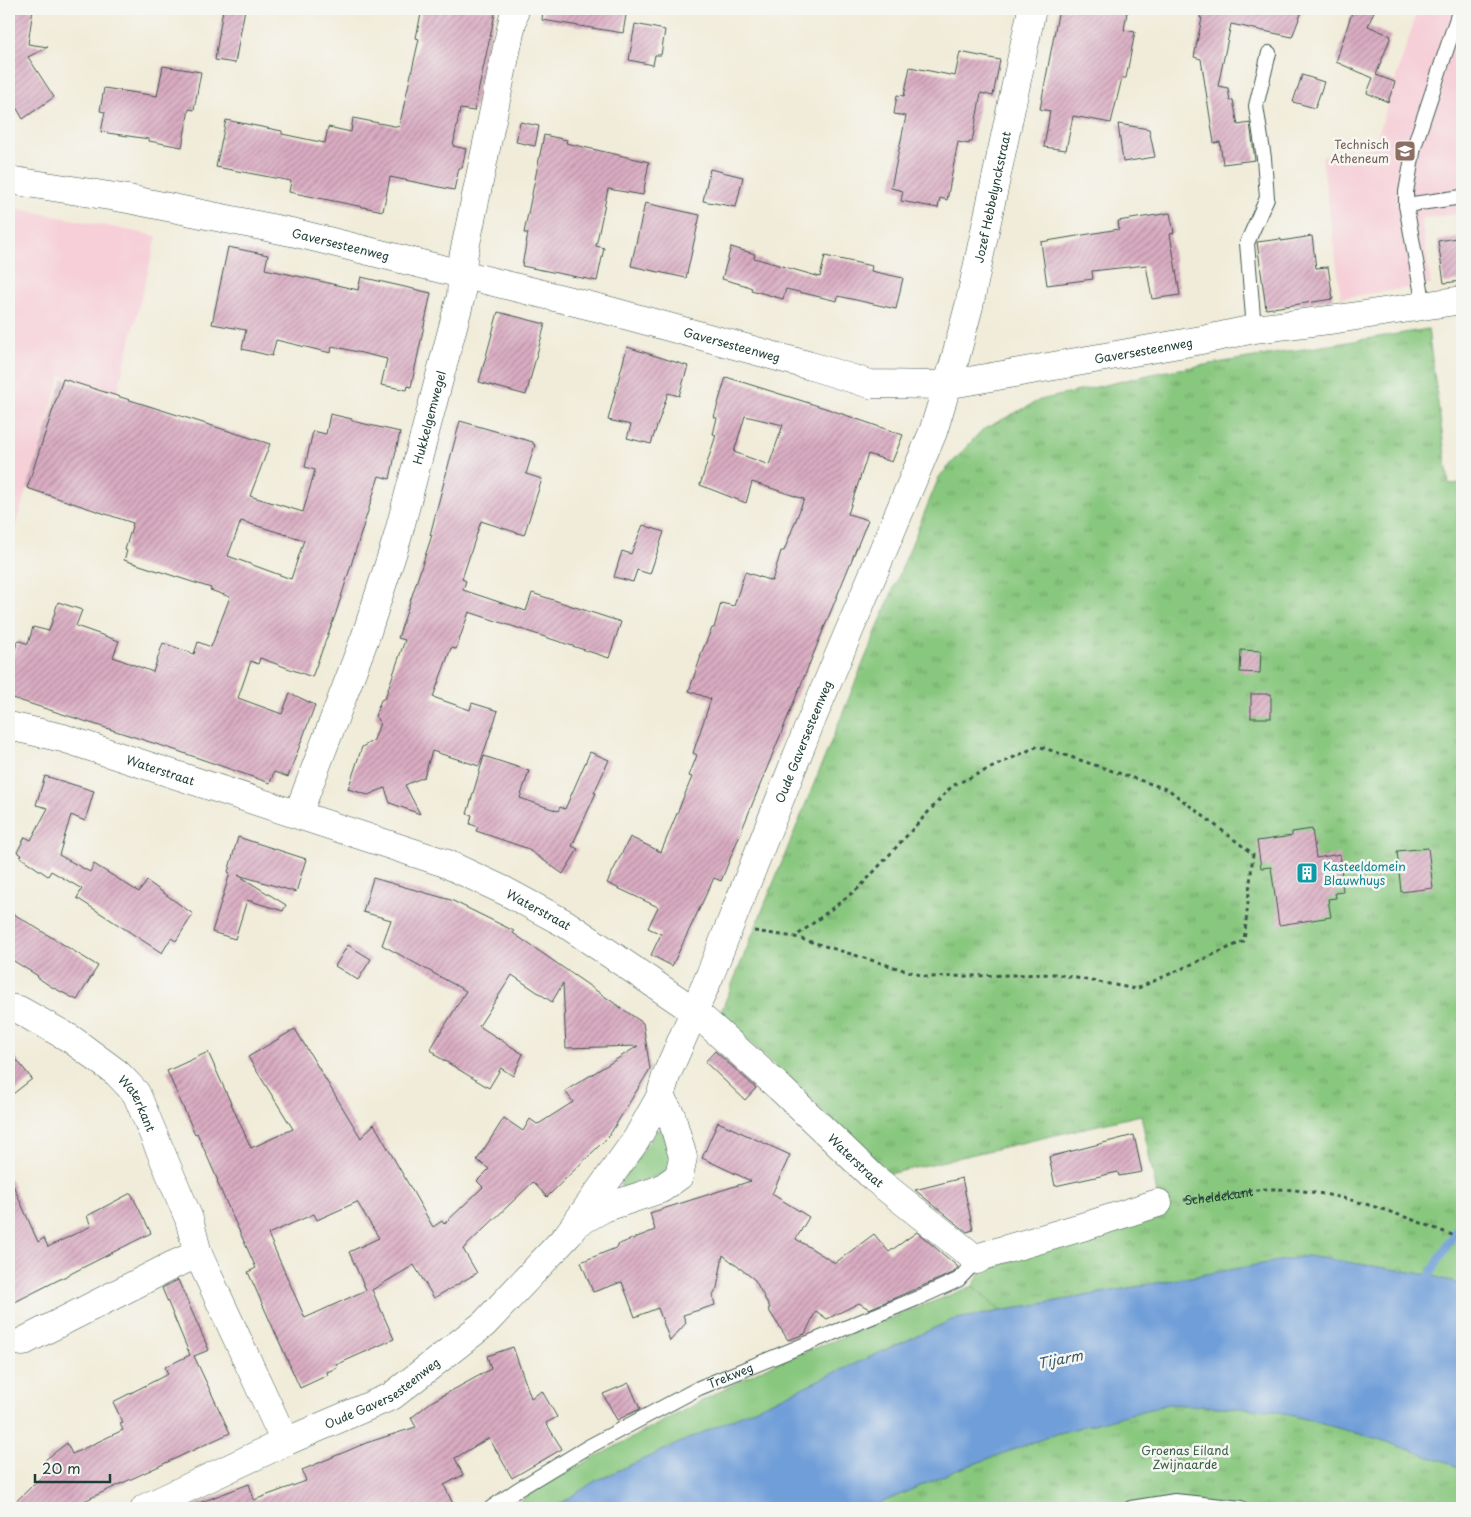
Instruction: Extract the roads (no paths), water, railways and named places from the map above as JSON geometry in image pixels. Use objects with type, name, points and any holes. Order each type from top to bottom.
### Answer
[{"type":"street","name":"Hukkelgemwegel","points":[[298,814],[366,635],[397,539],[462,296],[463,258],[515,9]]},
{"type":"street","name":"Jozef Hebbelynckstraat","points":[[946,384],[954,363],[969,306],[1032,9]]},
{"type":"street","name":"Gaversesteenweg","points":[[9,180],[128,198],[296,233],[463,273],[811,366],[870,384],[946,384],[1207,340],[1254,329],[1337,319],[1462,300]]},
{"type":"street","name":"Oude Gaversesteenweg","points":[[145,1508],[285,1442],[392,1396],[484,1324],[579,1222],[636,1140],[660,1097],[666,1076],[729,928],[809,726],[933,432],[946,384]]},
{"type":"street","name":"Waterstraat","points":[[9,726],[62,738],[445,863],[504,891],[566,924],[694,1011],[780,1088],[874,1178],[977,1260]]},
{"type":"street","name":"Waterkant","points":[[9,1008],[19,1010],[71,1039],[118,1073],[136,1093],[189,1218],[198,1254],[285,1442]]},
{"type":"street","name":"Oude Gaversesteenweg","points":[[579,1222],[604,1208],[661,1189],[679,1176],[683,1157],[671,1115],[660,1097]]},
{"type":"street","points":[[977,1260],[983,1256],[1158,1203]]},
{"type":"street","points":[[22,1342],[173,1264],[198,1254]]},
{"type":"lane","points":[[1424,306],[1406,205],[1406,192],[1414,147],[1460,9]]},
{"type":"lane","points":[[1254,329],[1247,242],[1267,198],[1264,158],[1256,106],[1269,53]]},
{"type":"lane","points":[[1406,205],[1462,197]]},
{"type":"lane","name":"Trekweg","points":[[491,1508],[588,1447],[699,1388],[950,1284],[958,1280],[977,1260]]},
{"type":"lane","points":[[1131,1508],[1175,1501],[1241,1508]]},
{"type":"water","name":"Tijarm","points":[[1307,1256],[1430,1275],[1462,1285],[1462,1468],[1378,1439],[1272,1410],[1169,1404],[1059,1433],[957,1470],[869,1508],[554,1508],[595,1481],[952,1320]]},
{"type":"waterway","points":[[1430,1275],[1462,1220]]},
{"type":"place","name":"Technisch Atheneum","points":[[1405,151]]},
{"type":"place","name":"Kasteeldomein Blauwhuys","points":[[1307,873]]},
{"type":"park label","name":"Groenas Eiland Zwijnaarde","points":[[1185,1457]]}]
